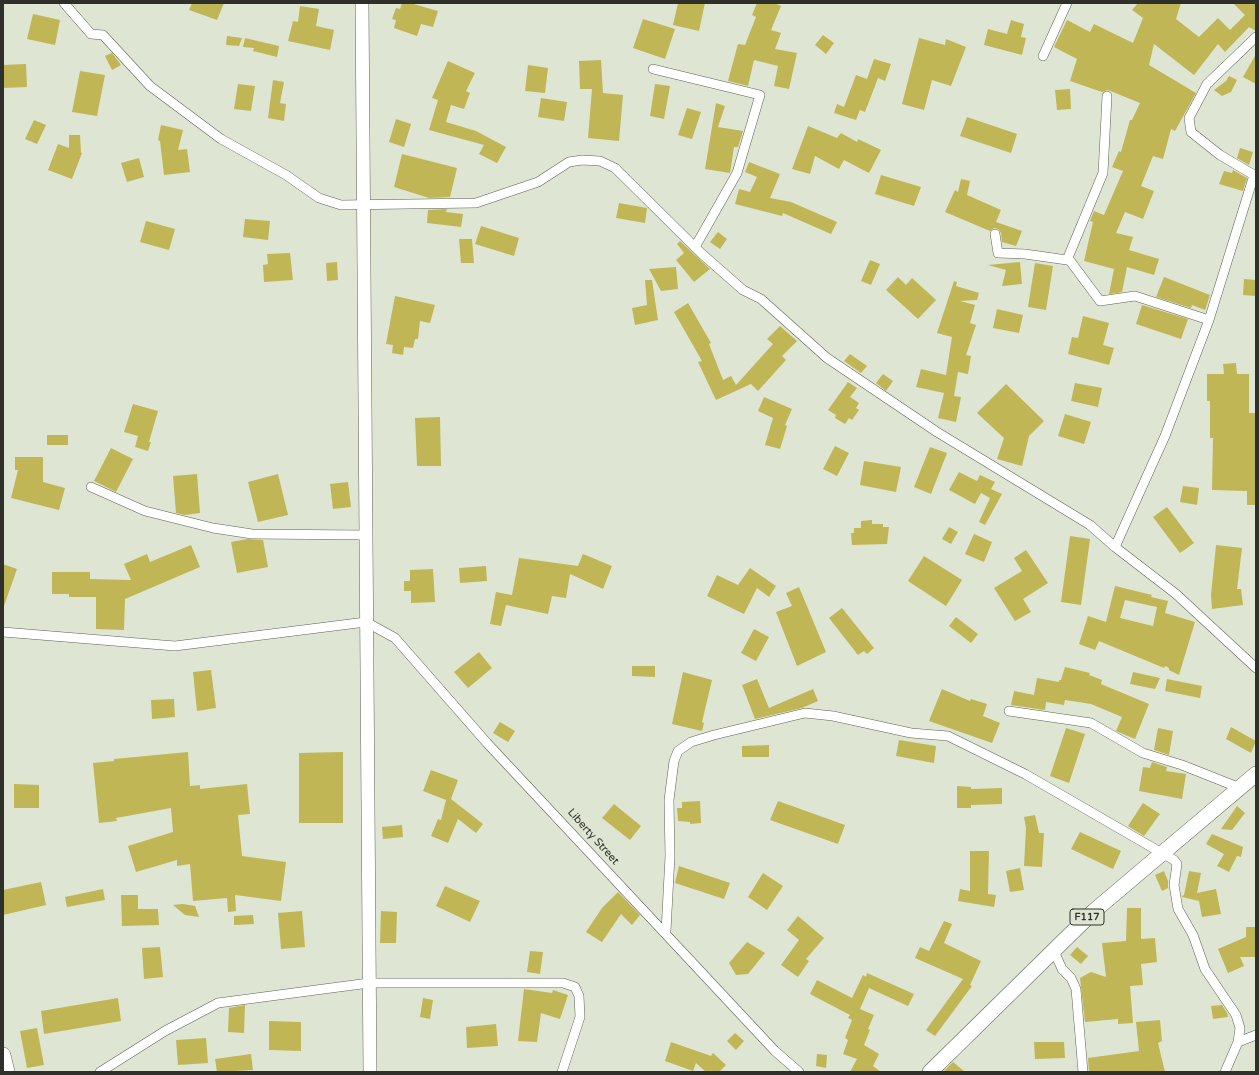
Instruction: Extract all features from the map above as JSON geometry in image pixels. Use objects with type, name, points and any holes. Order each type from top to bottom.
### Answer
[{"type":"main road","points":[[362,3],[370,1072]]},
{"type":"main road","name":"F117","points":[[930,1072],[1094,911],[1256,774]]},
{"type":"main road","points":[[3,1055],[7,1072]]},
{"type":"street","points":[[64,3],[91,34],[103,35],[150,86],[221,140],[286,175],[319,198],[341,205],[476,203],[538,182],[568,162],[582,160],[600,161],[615,168],[695,247],[743,290],[761,300],[827,358],[937,432],[1090,525],[1115,547],[1176,594],[1256,668]]},
{"type":"street","points":[[1043,56],[1067,3]]},
{"type":"street","points":[[1115,547],[1165,436],[1209,320],[1254,175],[1220,155],[1191,132],[1189,118],[1207,84],[1256,37]]},
{"type":"street","points":[[653,69],[760,95],[737,173],[695,247]]},
{"type":"street","points":[[1068,258],[1103,174],[1107,96]]},
{"type":"street","points":[[995,234],[998,253],[1025,254],[1066,260],[1068,258]]},
{"type":"street","points":[[1068,258],[1100,301],[1135,296],[1209,320]]},
{"type":"street","points":[[91,487],[145,511],[212,528],[252,534],[366,535]]},
{"type":"street","points":[[3,632],[175,646],[366,622]]},
{"type":"street","name":"Liberty Street","points":[[366,622],[395,638],[488,743],[776,1050],[799,1072]]},
{"type":"street","points":[[1009,711],[1091,723],[1143,753],[1182,765],[1240,788]]},
{"type":"street","points":[[666,931],[670,856],[668,800],[674,760],[678,751],[691,742],[805,713],[833,716],[910,733],[948,736],[1025,774],[1174,860],[1177,864],[1174,885],[1178,909],[1193,935],[1205,969],[1236,1015],[1240,1028],[1238,1042],[1225,1072]]},
{"type":"street","points":[[1053,950],[1062,969],[1071,978],[1076,989],[1083,1072]]},
{"type":"street","points":[[100,1072],[165,1031],[218,1003],[369,983],[563,982],[575,987],[579,996],[580,1017],[562,1072]]},
{"type":"street","points":[[1240,1028],[1256,1034]]},
{"type":"street","points":[[1238,1042],[1256,1034]]},
{"type":"building","points":[[192,3],[224,3],[217,20],[189,10]]},
{"type":"building","points":[[402,3],[410,3],[438,11],[433,27],[421,24],[417,36],[394,28],[396,20],[392,19],[396,8],[400,9]]},
{"type":"building","points":[[678,3],[705,3],[699,31],[673,25]]},
{"type":"building","points":[[757,3],[774,3],[781,6],[771,30],[781,33],[775,49],[797,53],[789,89],[774,86],[778,66],[754,60],[748,86],[728,81],[738,44],[745,45],[756,17],[752,15]]},
{"type":"building","points":[[1138,3],[1181,3],[1176,19],[1199,37],[1218,18],[1230,30],[1245,15],[1233,3],[1256,3],[1256,31],[1249,27],[1225,52],[1218,44],[1194,75],[1154,44],[1149,65],[1196,93],[1175,131],[1171,129],[1163,159],[1153,156],[1141,186],[1154,191],[1143,219],[1125,212],[1116,233],[1133,237],[1129,250],[1159,259],[1154,275],[1127,267],[1122,292],[1109,294],[1114,269],[1084,261],[1093,222],[1090,221],[1094,211],[1104,215],[1123,171],[1112,167],[1119,151],[1121,152],[1130,120],[1132,120],[1140,103],[1108,90],[1102,92],[1070,81],[1077,59],[1054,47],[1067,20],[1090,32],[1094,24],[1133,43],[1143,18],[1132,10]]},
{"type":"building","points":[[300,6],[319,9],[316,26],[334,30],[330,50],[288,41],[293,21],[298,22]]},
{"type":"building","points":[[33,14],[60,20],[55,45],[27,39]]},
{"type":"building","points":[[643,19],[675,29],[665,59],[633,48]]},
{"type":"building","points":[[1011,20],[1024,24],[1021,37],[1026,38],[1022,55],[984,45],[988,29],[1007,34]]},
{"type":"building","points":[[823,35],[834,43],[826,54],[815,45]]},
{"type":"building","points":[[227,36],[242,38],[239,46],[226,45]]},
{"type":"building","points":[[245,38],[279,46],[277,57],[253,51],[254,48],[243,47]]},
{"type":"building","points":[[919,38],[945,45],[946,39],[966,47],[951,86],[932,80],[924,110],[902,104]]},
{"type":"building","points":[[112,53],[121,65],[112,70],[105,56]]},
{"type":"building","points":[[1256,54],[1256,84],[1243,77]]},
{"type":"building","points":[[874,59],[891,64],[885,81],[878,78],[865,112],[860,110],[856,120],[834,113],[837,104],[844,107],[856,75],[867,79]]},
{"type":"building","points":[[601,60],[603,93],[623,95],[619,141],[588,138],[592,89],[580,89],[579,61]]},
{"type":"building","points":[[448,61],[475,73],[466,91],[470,93],[464,109],[451,105],[446,122],[476,131],[506,147],[497,163],[479,154],[484,145],[429,130],[438,100],[432,98]]},
{"type":"building","points":[[26,64],[27,87],[3,88],[3,65]]},
{"type":"building","points":[[528,65],[548,68],[545,93],[525,91]]},
{"type":"building","points":[[80,71],[105,75],[97,116],[72,112]]},
{"type":"building","points":[[1229,76],[1237,80],[1231,92],[1222,96],[1214,90],[1226,81]]},
{"type":"building","points":[[273,80],[284,82],[280,103],[286,104],[284,121],[268,118]]},
{"type":"building","points":[[238,84],[255,86],[251,111],[234,109]]},
{"type":"building","points":[[655,84],[670,86],[664,119],[650,116]]},
{"type":"building","points":[[1070,89],[1071,109],[1057,110],[1055,90]]},
{"type":"building","points":[[541,98],[567,102],[564,121],[538,117]]},
{"type":"building","points":[[716,103],[725,106],[718,127],[743,131],[738,147],[734,147],[730,173],[705,169]]},
{"type":"building","points":[[687,108],[701,112],[692,139],[678,135]]},
{"type":"building","points":[[967,117],[1017,134],[1011,153],[960,136]]},
{"type":"building","points":[[396,119],[411,124],[404,147],[389,142]]},
{"type":"building","points":[[34,120],[46,125],[37,144],[25,139]]},
{"type":"building","points":[[161,125],[183,130],[178,150],[187,149],[190,172],[164,175],[160,141],[158,140]]},
{"type":"building","points":[[808,126],[837,138],[841,133],[857,142],[858,139],[881,150],[869,173],[844,160],[839,169],[815,156],[810,174],[792,169]]},
{"type":"building","points":[[69,135],[80,135],[82,153],[72,179],[48,170],[58,144],[69,148]]},
{"type":"building","points":[[1240,148],[1253,152],[1249,165],[1237,158]]},
{"type":"building","points":[[402,154],[457,168],[450,197],[429,198],[394,187]]},
{"type":"building","points":[[139,158],[144,177],[127,182],[121,163]]},
{"type":"building","points":[[749,162],[780,174],[770,198],[791,202],[837,222],[831,234],[783,213],[782,216],[735,204],[739,189],[750,192],[757,177],[745,172]]},
{"type":"building","points":[[1233,170],[1247,178],[1243,191],[1219,184],[1224,171],[1232,173]]},
{"type":"building","points":[[881,175],[921,187],[914,206],[875,194]]},
{"type":"building","points":[[961,179],[970,181],[967,195],[1001,210],[996,222],[1022,231],[1016,246],[1002,242],[1001,233],[998,229],[994,228],[990,231],[945,212],[955,190],[958,192]]},
{"type":"building","points":[[619,203],[647,208],[645,223],[616,218]]},
{"type":"building","points":[[447,209],[446,212],[463,214],[461,227],[427,223],[428,210]]},
{"type":"building","points":[[245,219],[270,221],[268,240],[243,237]]},
{"type":"building","points":[[146,221],[175,229],[169,250],[140,242]]},
{"type":"building","points":[[481,226],[519,238],[514,256],[475,244]]},
{"type":"building","points":[[718,232],[727,239],[720,249],[710,242]]},
{"type":"building","points":[[459,239],[472,239],[474,263],[461,263]]},
{"type":"building","points":[[680,241],[710,269],[694,282],[676,260],[684,253],[677,244]]},
{"type":"building","points":[[290,253],[293,280],[264,282],[263,265],[268,264],[267,254]]},
{"type":"building","points":[[870,260],[880,264],[871,285],[861,281]]},
{"type":"building","points":[[337,262],[338,280],[327,281],[326,263]]},
{"type":"building","points":[[1020,262],[1022,284],[1002,286],[1006,270],[988,265]]},
{"type":"building","points":[[1035,263],[1053,266],[1046,310],[1028,307]]},
{"type":"building","points":[[676,267],[678,289],[661,291],[649,269]]},
{"type":"building","points":[[898,277],[906,285],[912,278],[936,300],[918,319],[886,290]]},
{"type":"building","points":[[1164,277],[1210,295],[1205,310],[1192,305],[1191,308],[1156,297]]},
{"type":"building","points":[[1244,279],[1256,280],[1256,296],[1243,295]]},
{"type":"building","points":[[645,280],[652,280],[658,320],[635,325],[632,308],[647,305]]},
{"type":"building","points":[[954,281],[957,282],[956,286],[979,293],[977,300],[960,301],[975,305],[970,323],[976,325],[966,355],[971,356],[968,374],[958,372],[954,396],[961,397],[956,422],[938,418],[944,393],[916,387],[921,369],[946,375],[952,337],[937,333]]},
{"type":"building","points":[[395,296],[435,305],[430,323],[420,321],[418,339],[415,339],[413,348],[404,347],[403,355],[392,353],[393,345],[386,344]]},
{"type":"building","points":[[688,303],[711,343],[709,344],[723,380],[731,376],[736,385],[773,344],[767,339],[780,326],[797,341],[782,356],[786,360],[758,391],[751,384],[716,400],[698,362],[702,361],[674,312]]},
{"type":"building","points":[[1142,305],[1188,319],[1181,339],[1136,324]]},
{"type":"building","points":[[997,309],[1023,315],[1019,333],[993,328]]},
{"type":"building","points":[[1083,316],[1109,323],[1103,345],[1114,348],[1109,365],[1068,354],[1072,337],[1078,338]]},
{"type":"building","points":[[850,354],[867,366],[861,373],[844,361]]},
{"type":"building","points":[[1236,363],[1237,374],[1249,374],[1249,413],[1256,413],[1256,505],[1247,505],[1247,491],[1212,490],[1213,438],[1210,438],[1210,401],[1207,401],[1207,374],[1224,374],[1223,364]]},
{"type":"building","points":[[883,374],[893,381],[886,391],[876,383]]},
{"type":"building","points":[[848,382],[857,388],[850,397],[859,403],[856,408],[859,410],[852,420],[849,418],[845,424],[835,418],[836,415],[828,410]]},
{"type":"building","points":[[1075,383],[1102,388],[1098,407],[1071,401]]},
{"type":"building","points":[[1006,384],[1044,421],[1029,436],[1022,466],[997,459],[1004,438],[977,413]]},
{"type":"building","points":[[764,397],[792,409],[785,425],[787,426],[780,449],[765,445],[773,418],[758,411]]},
{"type":"building","points":[[133,404],[158,411],[149,442],[151,442],[148,451],[135,447],[138,436],[124,432]]},
{"type":"building","points":[[1065,414],[1091,422],[1084,444],[1058,436]]},
{"type":"building","points":[[440,417],[441,466],[417,466],[415,418]]},
{"type":"building","points":[[47,435],[68,435],[68,445],[47,445]]},
{"type":"building","points":[[835,446],[849,453],[837,476],[823,469]]},
{"type":"building","points":[[930,447],[947,453],[931,494],[914,487]]},
{"type":"building","points":[[111,448],[133,459],[116,492],[94,481]]},
{"type":"building","points":[[15,457],[43,457],[43,482],[65,488],[59,510],[11,498],[18,470],[15,470]]},
{"type":"building","points":[[864,461],[901,467],[896,492],[860,485]]},
{"type":"building","points":[[959,472],[977,481],[980,475],[995,482],[991,489],[1002,494],[985,525],[979,522],[990,498],[981,493],[975,504],[949,490]]},
{"type":"building","points":[[197,474],[200,513],[185,515],[176,513],[173,476]]},
{"type":"building","points":[[278,474],[288,515],[258,522],[248,482]]},
{"type":"building","points":[[348,482],[351,507],[333,509],[330,484]]},
{"type":"building","points":[[1183,486],[1199,488],[1197,505],[1180,502]]},
{"type":"building","points":[[1167,507],[1194,543],[1180,553],[1153,517]]},
{"type":"building","points":[[872,520],[872,524],[883,524],[883,527],[889,527],[887,544],[852,545],[851,533],[854,533],[854,528],[861,528],[861,521]]},
{"type":"building","points":[[949,527],[958,532],[951,544],[942,539]]},
{"type":"building","points":[[974,534],[992,542],[984,562],[965,554]]},
{"type":"building","points":[[1070,536],[1090,539],[1081,605],[1061,602]]},
{"type":"building","points":[[247,539],[263,540],[268,567],[237,573],[231,542]]},
{"type":"building","points":[[191,545],[200,567],[125,599],[124,630],[96,629],[96,597],[69,597],[69,594],[52,594],[52,572],[90,572],[90,579],[131,580],[124,564],[147,554],[150,562]]},
{"type":"building","points":[[1216,545],[1242,548],[1237,589],[1241,589],[1243,605],[1212,609],[1211,595]]},
{"type":"building","points":[[1026,550],[1048,583],[1023,599],[1031,612],[1015,621],[994,588],[1022,571],[1014,558]]},
{"type":"building","points":[[583,554],[612,566],[603,589],[570,574],[566,598],[552,596],[548,614],[506,605],[501,626],[490,624],[496,592],[512,595],[519,558],[578,566]]},
{"type":"building","points":[[924,556],[962,580],[946,606],[908,581]]},
{"type":"building","points":[[3,564],[17,569],[4,606],[3,605]]},
{"type":"building","points":[[486,566],[487,581],[460,583],[459,568]]},
{"type":"building","points":[[750,568],[776,586],[769,597],[757,588],[744,614],[707,596],[717,575],[738,585]]},
{"type":"building","points":[[433,569],[435,602],[411,603],[411,591],[404,591],[404,581],[410,581],[410,570]]},
{"type":"building","points":[[1115,586],[1152,595],[1151,597],[1168,601],[1165,613],[1195,622],[1179,675],[1169,670],[1169,668],[1165,666],[1164,668],[1099,641],[1095,650],[1079,644],[1088,616],[1106,622]],"holes":[[[1125,600],[1157,607],[1153,626],[1120,618]]]},
{"type":"building","points":[[799,587],[826,652],[797,666],[776,612],[792,606],[786,593]]},
{"type":"building","points":[[842,608],[874,648],[867,654],[864,651],[858,655],[829,618]]},
{"type":"building","points":[[956,617],[978,634],[971,643],[949,626]]},
{"type":"building","points":[[754,629],[769,637],[756,661],[741,653]]},
{"type":"building","points":[[479,652],[492,668],[468,688],[454,672]]},
{"type":"building","points":[[632,666],[655,666],[655,677],[632,676]]},
{"type":"building","points":[[1065,667],[1090,673],[1089,675],[1102,680],[1101,684],[1149,704],[1135,739],[1116,731],[1122,717],[1091,704],[1065,700],[1064,705],[1046,702],[1045,710],[1011,705],[1014,691],[1034,695],[1037,678],[1059,682]]},
{"type":"building","points":[[211,670],[216,708],[197,711],[193,672]]},
{"type":"building","points":[[683,672],[712,680],[702,722],[704,723],[702,731],[672,724]]},
{"type":"building","points":[[1133,672],[1160,678],[1155,689],[1130,684]]},
{"type":"building","points":[[757,679],[769,708],[813,689],[818,701],[802,708],[755,719],[742,685]]},
{"type":"building","points":[[1167,679],[1202,686],[1200,698],[1165,691]]},
{"type":"building","points":[[942,689],[970,701],[971,699],[987,704],[983,716],[1000,723],[992,743],[929,721]]},
{"type":"building","points":[[174,699],[175,717],[152,719],[151,700]]},
{"type":"building","points":[[500,722],[515,731],[508,742],[493,733]]},
{"type":"building","points":[[1231,727],[1256,741],[1251,753],[1226,739]]},
{"type":"building","points":[[1066,728],[1085,734],[1069,783],[1050,776]]},
{"type":"building","points":[[1158,728],[1173,731],[1169,755],[1154,750]]},
{"type":"building","points":[[899,740],[936,746],[934,763],[896,756]]},
{"type":"building","points":[[769,745],[769,757],[742,757],[742,746]]},
{"type":"building","points":[[188,752],[190,786],[200,785],[200,789],[247,784],[250,814],[238,815],[242,856],[286,862],[281,901],[235,895],[236,911],[228,912],[227,898],[193,901],[190,864],[177,866],[177,860],[136,872],[128,846],[173,832],[171,808],[116,818],[117,821],[99,823],[93,763],[114,761],[114,759]]},
{"type":"building","points":[[343,752],[343,823],[299,823],[299,753]]},
{"type":"building","points":[[1152,762],[1167,767],[1166,771],[1186,774],[1182,799],[1139,791],[1143,767],[1150,768]]},
{"type":"building","points":[[431,770],[458,780],[451,799],[483,824],[476,833],[458,819],[448,843],[431,836],[438,819],[441,820],[446,800],[423,791]]},
{"type":"building","points":[[14,784],[39,785],[39,808],[14,808]]},
{"type":"building","points":[[957,786],[971,787],[971,789],[1002,788],[1002,804],[971,805],[971,808],[957,808]]},
{"type":"building","points":[[700,801],[701,823],[690,824],[690,822],[678,821],[677,808],[682,808],[682,802]]},
{"type":"building","points":[[778,801],[845,825],[838,844],[770,820]]},
{"type":"building","points":[[1143,803],[1160,814],[1144,836],[1128,826]]},
{"type":"building","points":[[614,804],[641,826],[630,840],[602,818]]},
{"type":"building","points":[[1237,806],[1245,813],[1232,830],[1221,829]]},
{"type":"building","points":[[1035,815],[1039,833],[1044,833],[1042,867],[1024,866],[1026,828],[1024,817]]},
{"type":"building","points":[[402,825],[403,837],[383,839],[382,827]]},
{"type":"building","points":[[1080,832],[1121,851],[1113,869],[1071,849]]},
{"type":"building","points":[[1212,834],[1243,847],[1241,857],[1237,856],[1229,872],[1217,866],[1224,854],[1206,844]]},
{"type":"building","points":[[970,851],[989,851],[988,894],[996,895],[994,907],[958,901],[960,889],[970,891]]},
{"type":"building","points":[[679,866],[730,883],[724,899],[675,883]]},
{"type":"building","points":[[1020,868],[1024,890],[1010,892],[1006,871]]},
{"type":"building","points":[[1164,871],[1168,881],[1168,888],[1162,891],[1155,875]]},
{"type":"building","points":[[1189,871],[1201,873],[1197,893],[1216,889],[1221,914],[1202,917],[1199,901],[1182,897],[1184,895]]},
{"type":"building","points":[[763,873],[783,886],[767,910],[748,897]]},
{"type":"building","points":[[41,882],[46,905],[3,915],[3,890]]},
{"type":"building","points":[[445,886],[480,901],[470,922],[436,906]]},
{"type":"building","points":[[103,889],[105,900],[67,907],[65,897]]},
{"type":"building","points":[[618,892],[640,915],[632,925],[621,914],[602,942],[586,932],[602,908]]},
{"type":"building","points":[[121,895],[138,895],[138,909],[158,909],[159,925],[122,926]]},
{"type":"building","points":[[183,904],[195,906],[199,917],[185,915],[173,905]]},
{"type":"building","points":[[1127,908],[1141,908],[1141,939],[1155,938],[1157,962],[1141,964],[1143,985],[1130,986],[1133,1023],[1118,1024],[1118,1019],[1085,1022],[1080,978],[1091,972],[1106,977],[1102,943],[1126,941]]},
{"type":"building","points":[[302,911],[305,947],[281,949],[278,913]]},
{"type":"building","points":[[381,911],[397,912],[396,943],[380,943]]},
{"type":"building","points":[[253,915],[254,924],[234,925],[234,916]]},
{"type":"building","points":[[798,916],[824,938],[806,959],[809,961],[798,977],[781,965],[799,940],[787,930]]},
{"type":"building","points":[[944,921],[952,924],[944,943],[981,961],[970,985],[972,986],[935,1036],[926,1030],[963,979],[915,958],[920,947],[929,951]]},
{"type":"building","points":[[1246,927],[1256,927],[1256,957],[1240,957],[1244,966],[1228,973],[1218,949],[1246,937]]},
{"type":"building","points":[[747,942],[765,953],[748,974],[736,975],[729,963]]},
{"type":"building","points":[[160,947],[163,977],[144,979],[142,948]]},
{"type":"building","points":[[1077,947],[1088,956],[1081,964],[1070,955]]},
{"type":"building","points":[[530,951],[543,952],[540,974],[527,972]]},
{"type":"building","points":[[867,973],[914,994],[908,1006],[869,988],[860,1009],[874,1015],[868,1029],[870,1030],[864,1045],[879,1054],[873,1066],[881,1072],[850,1072],[857,1059],[843,1054],[848,1040],[845,1038],[852,1020],[848,1018],[850,1015],[810,994],[817,980],[852,998],[863,975],[866,977]]},
{"type":"building","points":[[524,989],[552,993],[553,990],[568,995],[560,1019],[541,1013],[537,1042],[518,1041]]},
{"type":"building","points":[[118,998],[121,1021],[44,1034],[41,1011]]},
{"type":"building","points":[[423,998],[433,1000],[430,1019],[420,1017]]},
{"type":"building","points":[[245,1005],[244,1033],[228,1032],[229,1008]]},
{"type":"building","points":[[1222,1005],[1228,1017],[1213,1019],[1211,1006]]},
{"type":"building","points":[[1160,1020],[1162,1041],[1158,1043],[1165,1072],[1089,1072],[1088,1058],[1139,1051],[1136,1022]]},
{"type":"building","points":[[269,1021],[301,1022],[301,1051],[269,1050]]},
{"type":"building","points":[[496,1024],[498,1046],[467,1048],[466,1027]]},
{"type":"building","points":[[37,1028],[44,1065],[27,1068],[20,1031]]},
{"type":"building","points":[[735,1033],[744,1041],[736,1050],[727,1041]]},
{"type":"building","points":[[206,1038],[208,1063],[178,1065],[176,1040]]},
{"type":"building","points":[[671,1042],[711,1056],[713,1053],[726,1065],[719,1072],[706,1072],[696,1063],[693,1071],[665,1061]]},
{"type":"building","points":[[1034,1042],[1064,1042],[1065,1058],[1035,1059]]},
{"type":"building","points":[[251,1054],[253,1070],[217,1072],[215,1059]]},
{"type":"building","points":[[817,1054],[827,1055],[826,1068],[816,1066]]},
{"type":"building","points":[[953,1062],[965,1072],[943,1072]]}]
